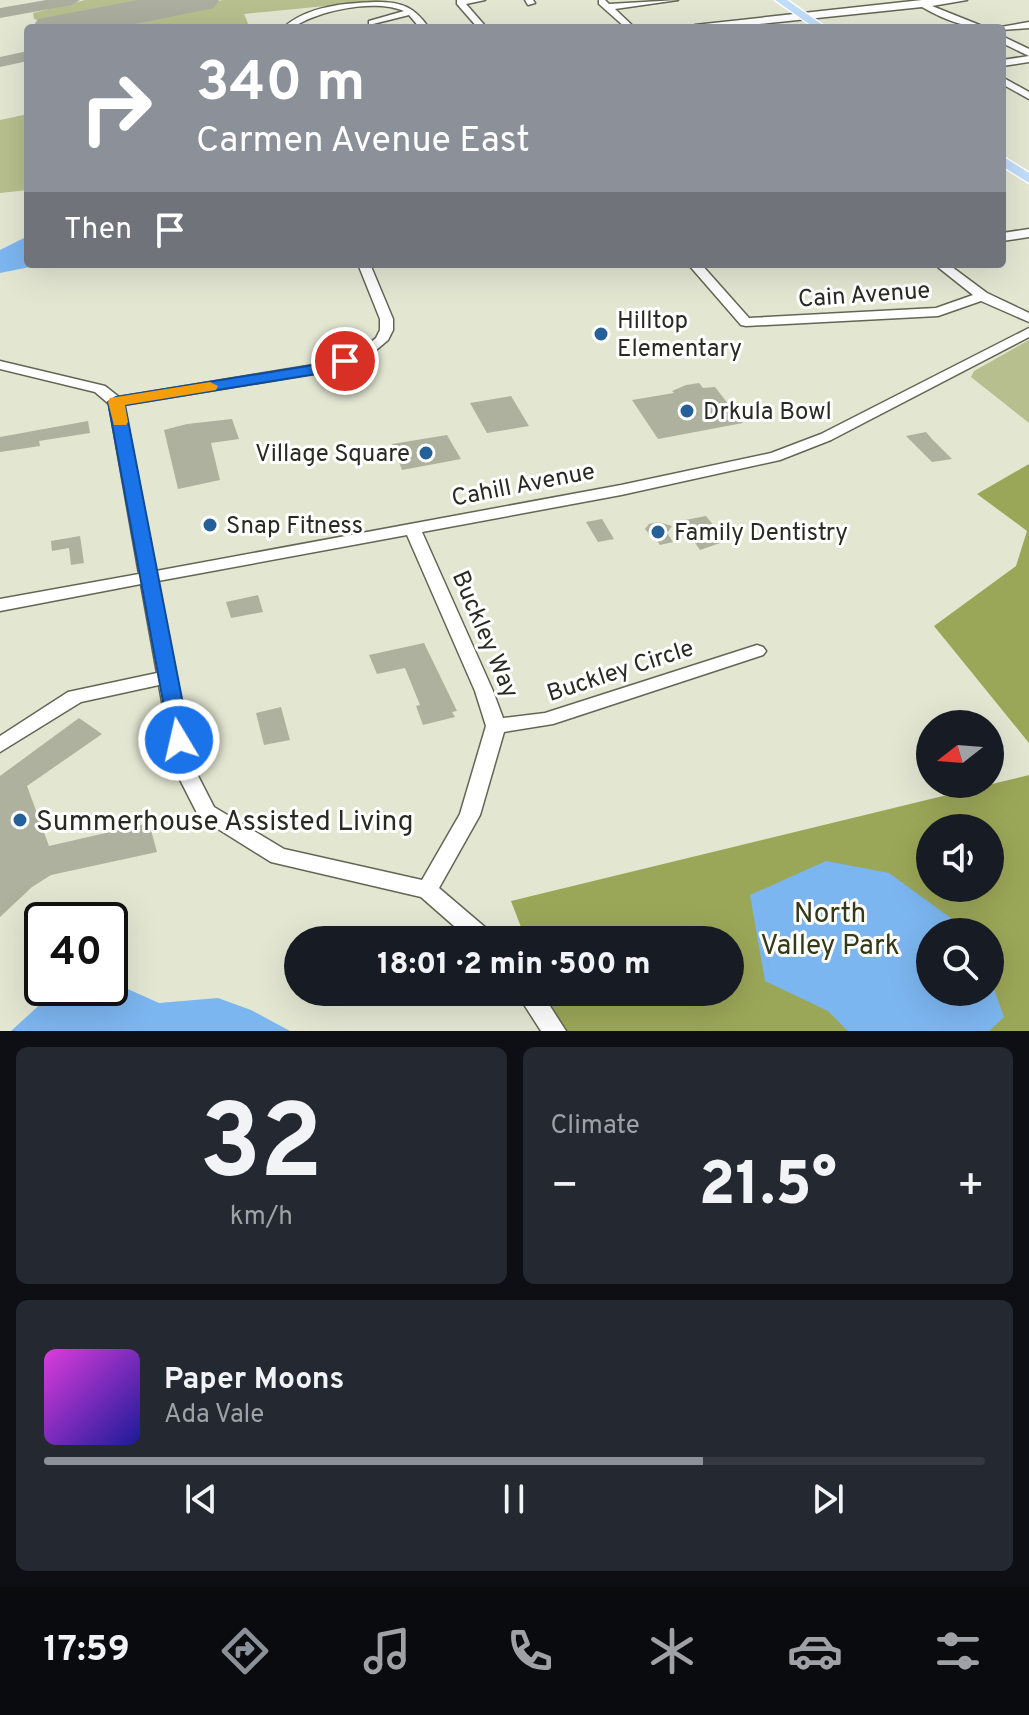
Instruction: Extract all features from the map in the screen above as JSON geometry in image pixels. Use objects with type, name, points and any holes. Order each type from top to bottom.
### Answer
[{"type":"main road","points":[[770,0],[814,24]]},
{"type":"main road","points":[[780,0],[807,24]]},
{"type":"main road","points":[[1006,154],[1029,169]]},
{"type":"main road","points":[[1006,163],[1029,179]]},
{"type":"street","points":[[460,2],[481,0]]},
{"type":"street","points":[[603,3],[674,0]]},
{"type":"street","points":[[733,24],[920,2],[963,0]]},
{"type":"street","points":[[460,2],[479,24]]},
{"type":"street","points":[[920,2],[973,24]]},
{"type":"street","points":[[603,3],[627,24]]},
{"type":"street","points":[[294,24],[313,12],[333,7],[399,4],[412,11],[422,24]]},
{"type":"street","points":[[372,23],[412,11]]},
{"type":"street","points":[[1006,27],[1029,25]]},
{"type":"street","points":[[1006,41],[1029,53]]},
{"type":"street","points":[[1006,62],[1029,59]]},
{"type":"street","points":[[1006,82],[1029,96]]},
{"type":"street","points":[[1006,236],[1029,233]]},
{"type":"street","points":[[116,402],[329,367],[361,355],[384,341],[389,326],[387,313],[366,268]]},
{"type":"street","name":"Cain Avenue","points":[[698,268],[746,322],[938,312],[982,296]]},
{"type":"street","points":[[945,268],[982,296],[1029,318]]},
{"type":"street","name":"Cahill Avenue","points":[[0,605],[413,529],[775,457],[826,437],[1029,332]]},
{"type":"street","points":[[0,365],[100,389],[116,402],[184,768],[206,812],[278,856],[427,890],[469,926]]},
{"type":"street","name":"Buckley Way","points":[[413,529],[484,691],[496,726],[470,815],[427,890]]},
{"type":"street","name":"Buckley Circle","points":[[496,726],[546,719],[757,651]]},
{"type":"street","points":[[0,745],[75,697],[169,677]]},
{"type":"street","points":[[537,1006],[554,1031]]},
{"type":"green space","points":[[85,0],[176,0],[50,24],[34,19],[33,13]]},
{"type":"green space","points":[[223,0],[387,0],[244,14],[248,24],[96,24]]},
{"type":"green space","points":[[24,115],[24,190],[0,193],[0,120]]},
{"type":"green space","points":[[1029,340],[1029,423],[971,377],[974,371]]},
{"type":"green space","points":[[1029,464],[1029,743],[934,626],[1016,566],[1027,531],[977,494]]},
{"type":"green space","name":"North Valley Park","points":[[1029,775],[1029,1031],[561,1031],[551,1006],[744,1006],[744,926],[521,926],[511,901],[934,798],[1004,798],[1004,781]]},
{"type":"water","points":[[24,238],[25,268],[0,273],[0,250]]},
{"type":"water","points":[[826,861],[889,873],[916,893],[916,902],[929,902],[951,918],[916,918],[916,1006],[1000,1006],[1004,1017],[989,1031],[848,1031],[828,1011],[765,981],[750,895]]},
{"type":"water","points":[[128,989],[159,1003],[218,998],[251,1010],[290,1031],[11,1031],[38,1006],[128,1006]]},
{"type":"building","name":"Drkula Bowl","points":[[699,383],[703,388],[715,387],[743,423],[658,439],[632,400],[674,393],[672,391],[686,385]]},
{"type":"building","points":[[511,396],[529,426],[487,433],[470,403]]},
{"type":"building","points":[[232,419],[239,439],[211,443],[220,480],[178,489],[164,430]]},
{"type":"building","points":[[88,421],[90,433],[39,441],[40,446],[0,452],[0,437]]},
{"type":"building","points":[[926,432],[952,459],[932,462],[906,436]]},
{"type":"building","name":"Village Square","points":[[447,435],[461,459],[402,470],[392,444]]},
{"type":"building","points":[[706,516],[726,541],[700,550],[680,521]]},
{"type":"building","points":[[602,519],[614,539],[598,542],[586,522]]},
{"type":"building","name":"Family Dentistry","points":[[658,522],[672,526],[667,533],[673,542],[660,545],[645,529],[649,524]]},
{"type":"building","points":[[80,536],[84,563],[71,565],[69,548],[52,551],[51,541]]},
{"type":"building","points":[[258,595],[263,612],[231,618],[226,602]]},
{"type":"building","points":[[424,643],[457,711],[452,712],[455,717],[423,725],[416,706],[420,705],[405,668],[377,674],[369,655]]},
{"type":"building","points":[[281,707],[290,740],[264,745],[256,713]]},
{"type":"building","name":"Summerhouse Assisted Living","points":[[79,718],[102,734],[27,786],[49,846],[149,823],[157,852],[51,875],[32,887],[0,917],[0,776]]},
{"type":"taxiway","points":[[0,13],[72,0]]},
{"type":"taxiway","points":[[0,62],[24,57]]},
{"type":"runway","points":[[73,24],[200,0]]},
{"type":"slow traffic","points":[[120,422],[116,402],[210,386]]},
{"type":"place","name":"Hilltop Elementary","points":[[601,334]]},
{"type":"place","name":"Drkula Bowl","points":[[687,411]]},
{"type":"place","name":"Village Square","points":[[426,453]]},
{"type":"place","name":"Snap Fitness","points":[[210,525]]},
{"type":"place","name":"Family Dentistry","points":[[658,532]]},
{"type":"place","name":"Summerhouse Assisted Living","points":[[20,820]]},
{"type":"route","points":[[179,740],[116,402],[329,367],[345,361]]}]
